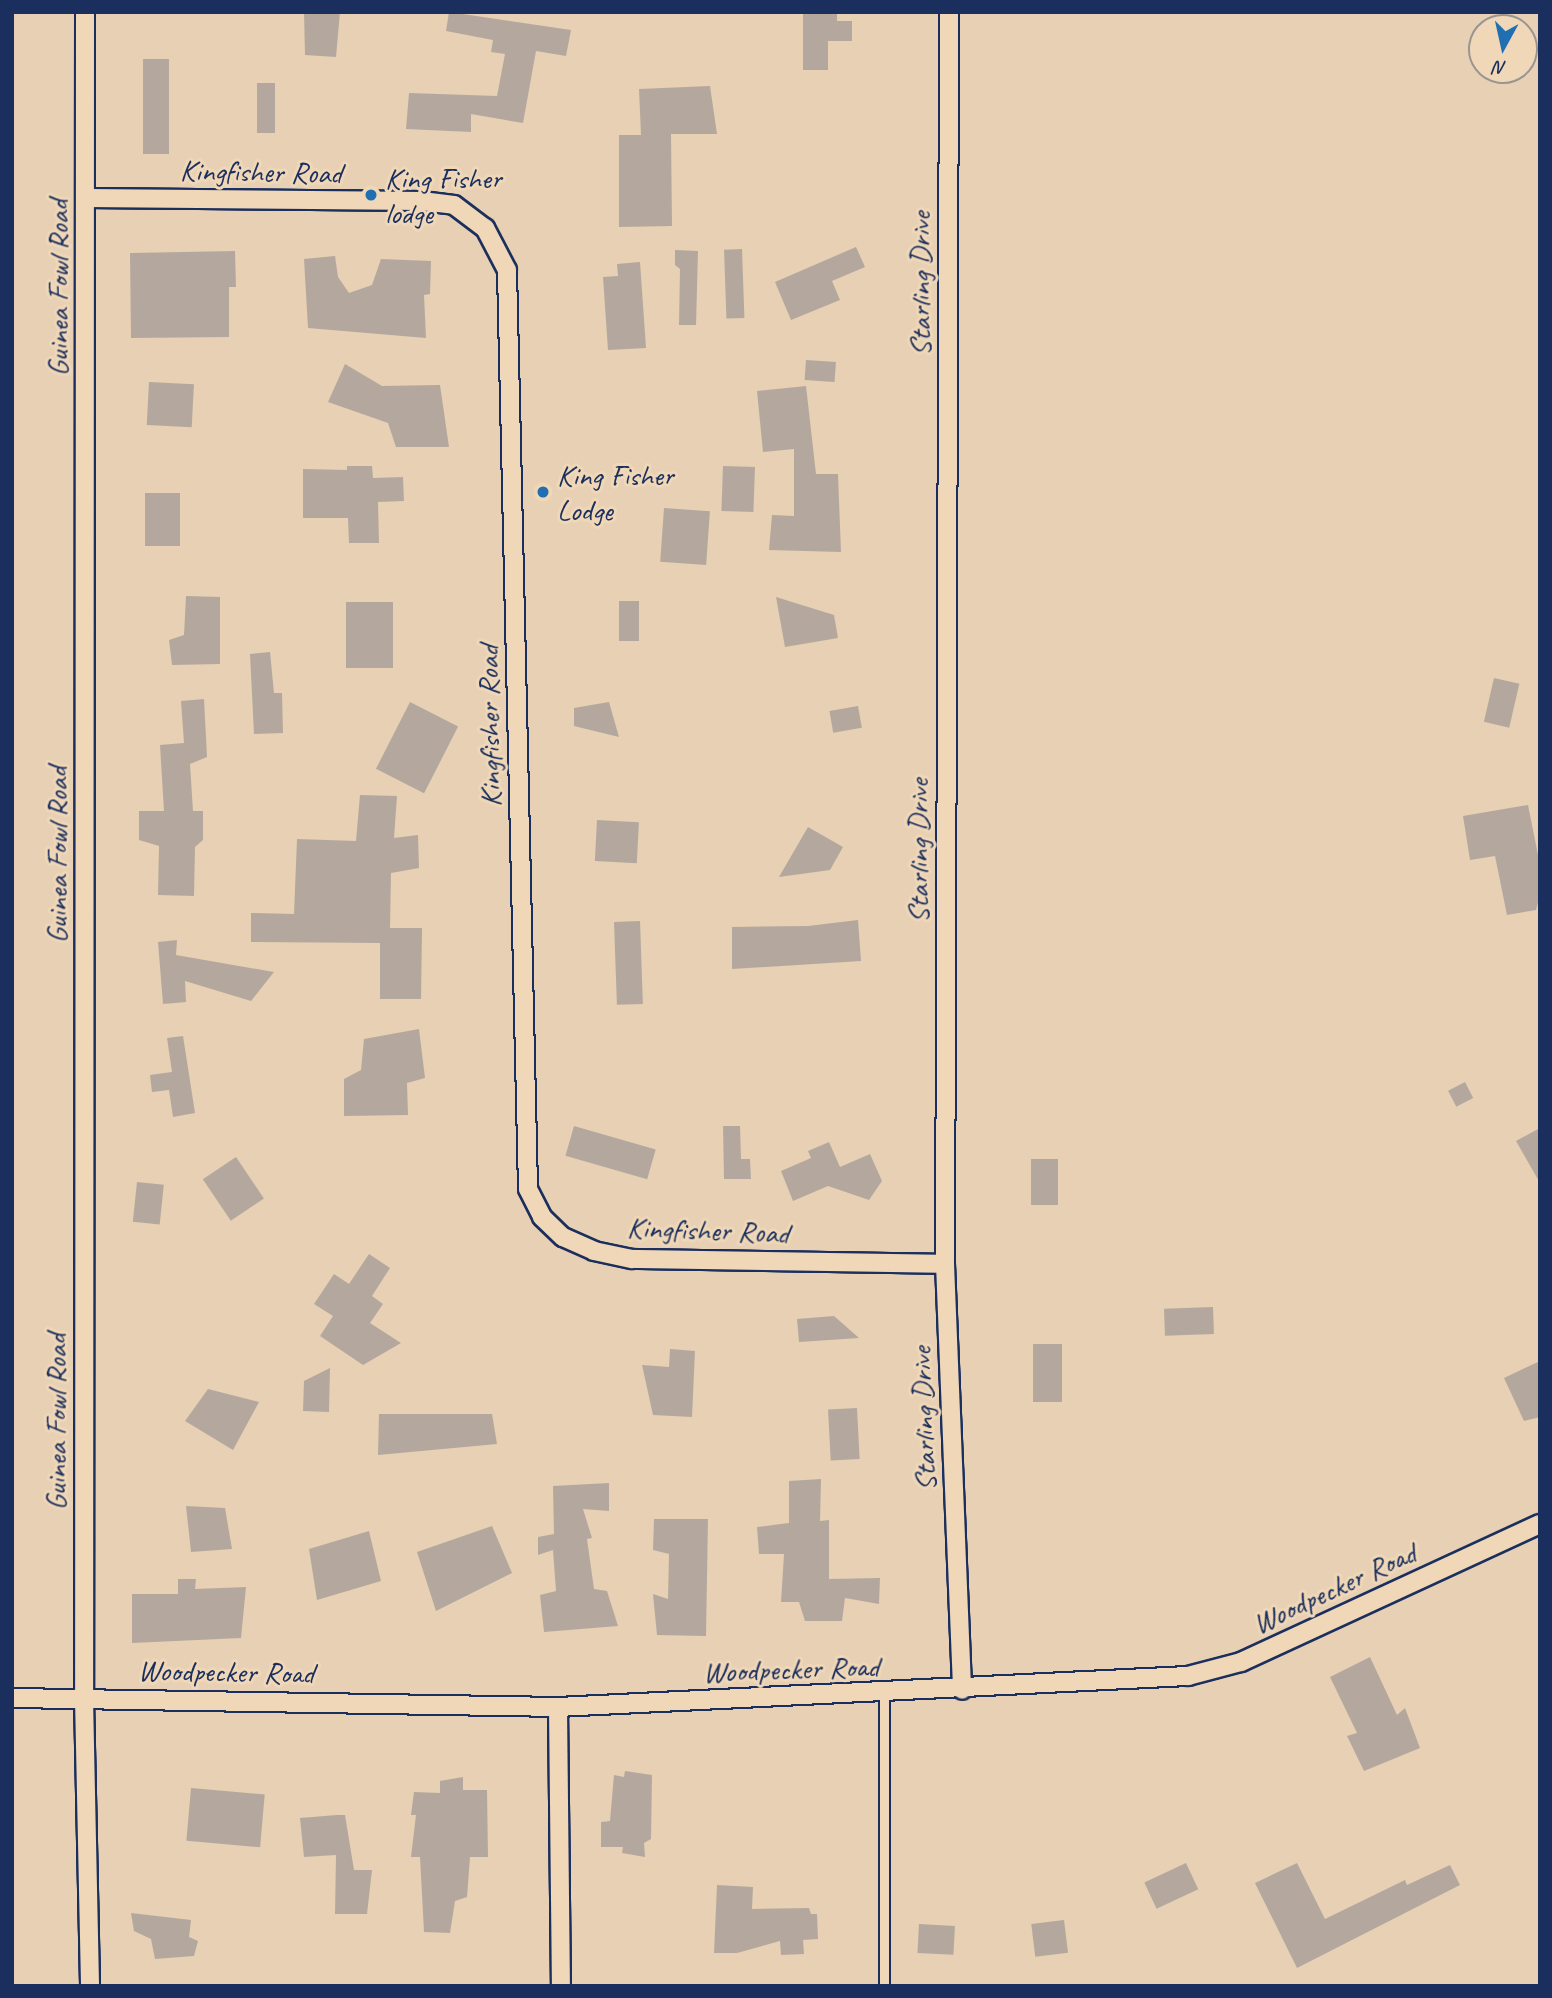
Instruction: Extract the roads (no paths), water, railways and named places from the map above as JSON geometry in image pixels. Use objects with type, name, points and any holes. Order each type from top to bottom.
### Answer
[{"type":"street","name":"Guinea Fowl Road","points":[[85,12],[84,1698],[90,1986]]},
{"type":"street","name":"Starling Drive","points":[[948,12],[945,1264],[962,1690]]},
{"type":"street","name":"Kingfisher Road","points":[[86,198],[422,201],[454,205],[485,228],[507,270],[528,1189],[542,1217],[563,1237],[594,1251],[632,1259],[945,1264]]},
{"type":"street","name":"Woodpecker Road","points":[[12,1698],[558,1706],[962,1690],[1188,1676],[1221,1668],[1540,1524]]},
{"type":"street","points":[[558,1706],[561,1986]]},
{"type":"lane","points":[[884,1693],[884,1986]]},
{"type":"place","name":"King Fisher lodge","points":[[371,195]]},
{"type":"place","name":"King Fisher Lodge","points":[[543,492]]}]
